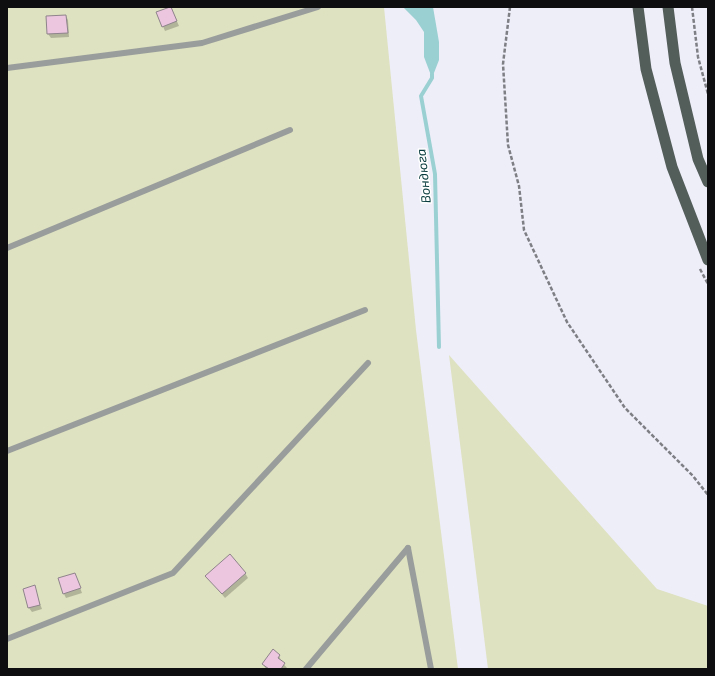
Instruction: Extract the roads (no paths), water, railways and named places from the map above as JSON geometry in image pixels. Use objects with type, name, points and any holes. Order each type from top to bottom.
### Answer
[{"type":"main road","points":[[638,7],[646,69],[672,167],[708,260]]},
{"type":"main road","points":[[668,7],[675,63],[698,159],[708,182]]},
{"type":"lane","points":[[7,68],[202,43],[318,7]]},
{"type":"lane","points":[[7,248],[290,130]]},
{"type":"lane","points":[[7,451],[365,310]]},
{"type":"lane","points":[[7,639],[173,573],[368,363]]},
{"type":"lane","points":[[306,669],[408,548],[431,669]]},
{"type":"waterway","name":"Вондюга","points":[[432,74],[432,78],[421,96],[435,174],[439,347]]}]
